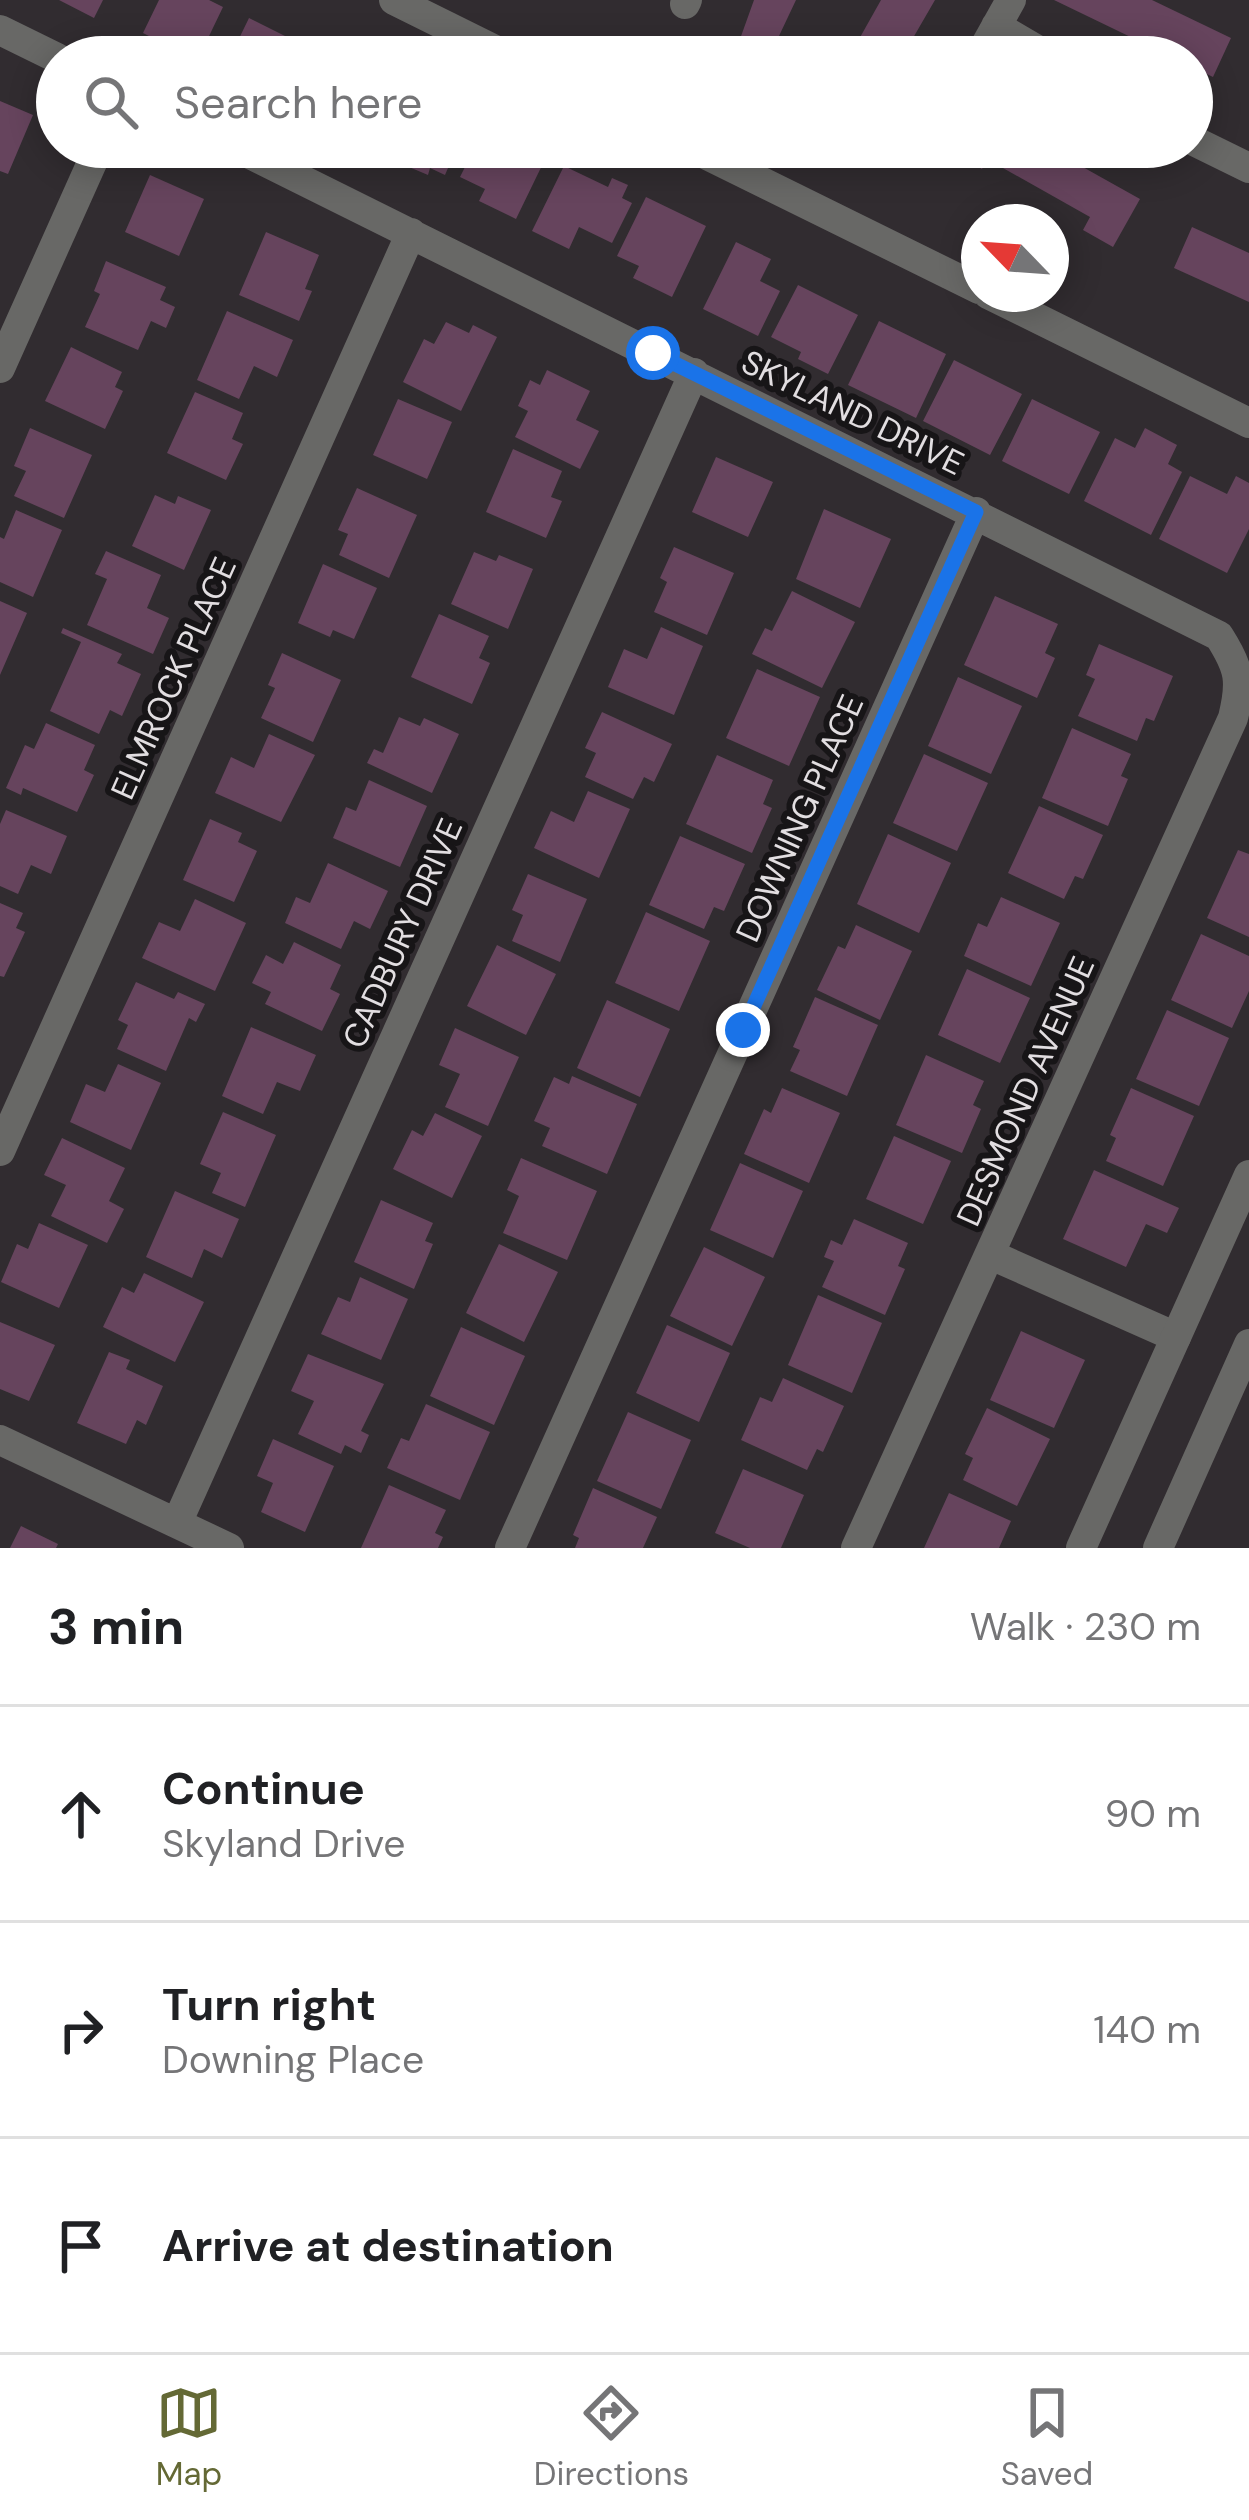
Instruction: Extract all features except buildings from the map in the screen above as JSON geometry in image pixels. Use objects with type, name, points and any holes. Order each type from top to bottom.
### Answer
[{"type":"street","points":[[394,0],[467,36]]},
{"type":"street","points":[[1004,13],[1028,36]]},
{"type":"street","points":[[0,30],[36,48]]},
{"type":"street","points":[[1213,150],[1249,168]]},
{"type":"street","points":[[0,368],[90,168]]},
{"type":"street","name":"SKYLAND DRIVE","points":[[279,168],[1219,636],[1234,659]]},
{"type":"street","points":[[733,168],[961,281]]},
{"type":"street","name":"ELMROCK PLACE","points":[[0,1151],[411,233]]},
{"type":"street","points":[[1024,312],[1249,423]]},
{"type":"street","name":"CADBURY DRIVE","points":[[177,1523],[694,373]]},
{"type":"street","name":"DOWNING PLACE","points":[[510,1548],[976,512]]},
{"type":"street","name":"DESMOND AVENUE","points":[[856,1548],[1233,718],[1240,686],[1234,659]]},
{"type":"street","points":[[1081,1548],[1249,1175]]},
{"type":"street","points":[[991,1255],[1176,1337]]},
{"type":"street","points":[[1158,1548],[1247,1355]]},
{"type":"street","points":[[0,1439],[229,1548]]},
{"type":"route","points":[[653,353],[976,512],[743,1030]]}]
